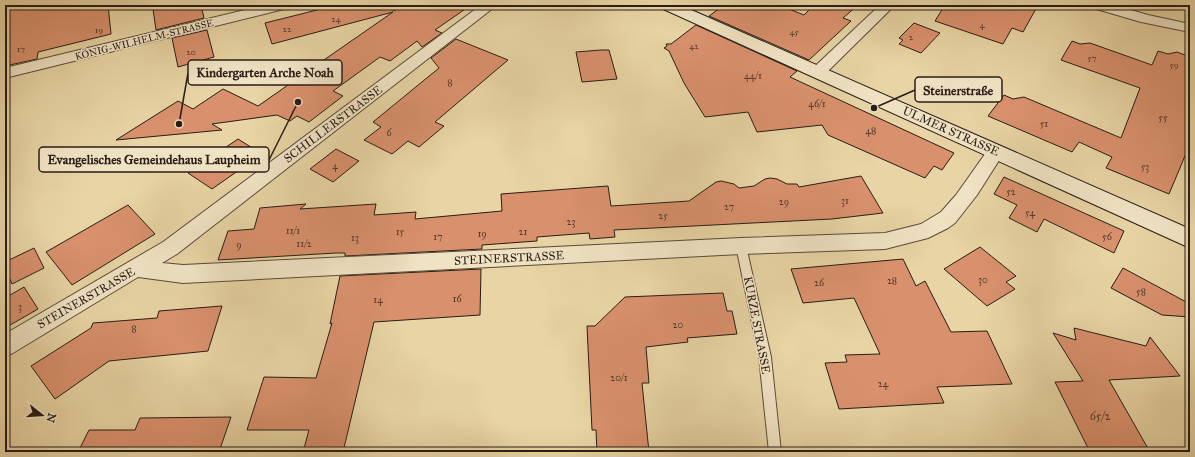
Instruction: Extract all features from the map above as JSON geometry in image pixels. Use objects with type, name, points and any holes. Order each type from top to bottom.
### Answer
[{"type":"main road","name":"ULMER STRASSE","points":[[667,5],[1190,239]]},
{"type":"street","name":"KÖNIG-WILHELM-STRASSE","points":[[5,73],[282,5]]},
{"type":"street","name":"SCHILLERSTRASSE","points":[[135,268],[170,248],[490,5]]},
{"type":"street","points":[[818,72],[888,5]]},
{"type":"street","points":[[1098,5],[1146,19],[1190,28]]},
{"type":"street","name":"STEINERSTRASSE","points":[[5,346],[135,268],[183,274],[741,246],[885,241],[924,230],[941,222],[954,212],[996,151]]},
{"type":"lane","name":"KURZE STRASSE","points":[[741,246],[765,357],[775,452]]},
{"type":"building","points":[[5,5],[108,5],[111,34],[38,52],[37,59],[5,66]]},
{"type":"building","points":[[169,5],[201,5],[204,18],[156,30],[153,9]]},
{"type":"building","points":[[337,5],[393,5],[394,11],[403,5],[471,5],[435,30],[442,33],[422,47],[417,41],[390,61],[380,57],[333,91],[343,96],[309,122],[297,116],[290,121],[277,115],[212,124],[222,130],[116,140],[178,101],[193,109],[223,89],[258,106],[301,76],[315,83],[321,62],[393,12],[272,44],[265,23]]},
{"type":"building","points":[[724,5],[763,5],[773,9],[779,5],[804,15],[814,5],[858,5],[843,18],[851,21],[809,60],[709,16]]},
{"type":"building","points":[[945,5],[1038,5],[1023,32],[1012,28],[1003,44],[935,21]]},
{"type":"building","points":[[914,23],[940,33],[921,53],[899,44],[903,40],[899,38]]},
{"type":"building","points":[[696,25],[797,71],[790,77],[954,153],[942,170],[934,166],[925,178],[828,135],[822,125],[757,132],[748,112],[705,117],[684,83],[669,51],[664,48],[667,46],[666,44],[671,44]]},
{"type":"building","points":[[207,30],[214,57],[178,67],[172,38]]},
{"type":"building","points":[[456,39],[508,60],[435,122],[444,126],[419,147],[408,141],[392,154],[364,140],[381,127],[373,122],[439,68],[431,58]]},
{"type":"building","points":[[1072,41],[1080,44],[1090,43],[1152,65],[1158,51],[1168,54],[1177,52],[1190,57],[1190,144],[1169,194],[1106,168],[1112,157],[1079,142],[1072,152],[988,116],[1004,95],[1013,99],[1024,97],[1121,138],[1140,88],[1061,60]]},
{"type":"building","points":[[609,50],[617,79],[582,82],[576,52]]},
{"type":"building","points":[[238,139],[262,154],[212,189],[188,173]]},
{"type":"building","points":[[336,149],[359,161],[333,182],[310,169]]},
{"type":"building","points":[[861,176],[883,213],[832,219],[614,230],[615,237],[590,239],[589,233],[537,237],[537,241],[482,245],[482,249],[345,256],[345,253],[336,253],[218,260],[228,231],[254,229],[260,208],[306,204],[300,209],[376,204],[374,215],[416,212],[415,219],[502,211],[501,194],[608,186],[611,206],[689,201],[716,182],[721,181],[734,184],[739,188],[754,186],[765,179],[770,178],[777,179],[787,184],[797,184],[799,187]]},
{"type":"building","points":[[1004,177],[1124,231],[1114,253],[1044,219],[1037,232],[1009,218],[1017,205],[994,194]]},
{"type":"building","points":[[128,205],[155,234],[72,285],[46,252]]},
{"type":"building","points":[[980,247],[1016,276],[1006,282],[1015,289],[987,306],[944,269]]},
{"type":"building","points":[[34,248],[44,268],[12,284],[5,267],[5,262]]},
{"type":"building","points":[[903,259],[916,286],[925,281],[951,332],[987,331],[1012,384],[937,387],[944,403],[839,409],[825,363],[847,362],[845,355],[880,354],[854,298],[803,303],[791,269]]},
{"type":"building","points":[[1123,268],[1190,304],[1190,317],[1162,315],[1111,288]]},
{"type":"building","points":[[481,269],[480,315],[374,322],[343,452],[303,452],[309,430],[247,430],[264,377],[316,378],[332,323],[330,324],[340,276]]},
{"type":"building","points":[[24,287],[38,309],[5,328],[5,298]]},
{"type":"building","points":[[723,293],[727,311],[732,311],[737,334],[687,338],[688,342],[646,347],[649,383],[642,383],[649,452],[597,452],[596,430],[592,430],[587,326],[595,326],[625,297]]},
{"type":"building","points":[[222,306],[208,351],[109,361],[55,399],[31,366],[91,328],[93,323],[157,318],[159,311]]},
{"type":"building","points":[[1074,328],[1146,346],[1150,337],[1180,376],[1109,380],[1150,452],[1090,452],[1055,382],[1083,381],[1053,333],[1076,340]]},
{"type":"building","points":[[231,417],[219,452],[78,452],[89,430],[135,430],[140,418]]},
{"type":"place","name":"Evangelisches Gemeindehaus Laupheim","points":[[298,102]]},
{"type":"place","name":"Steinerstraße","points":[[874,108]]},
{"type":"place","name":"Kindergarten Arche Noah","points":[[179,124]]}]
